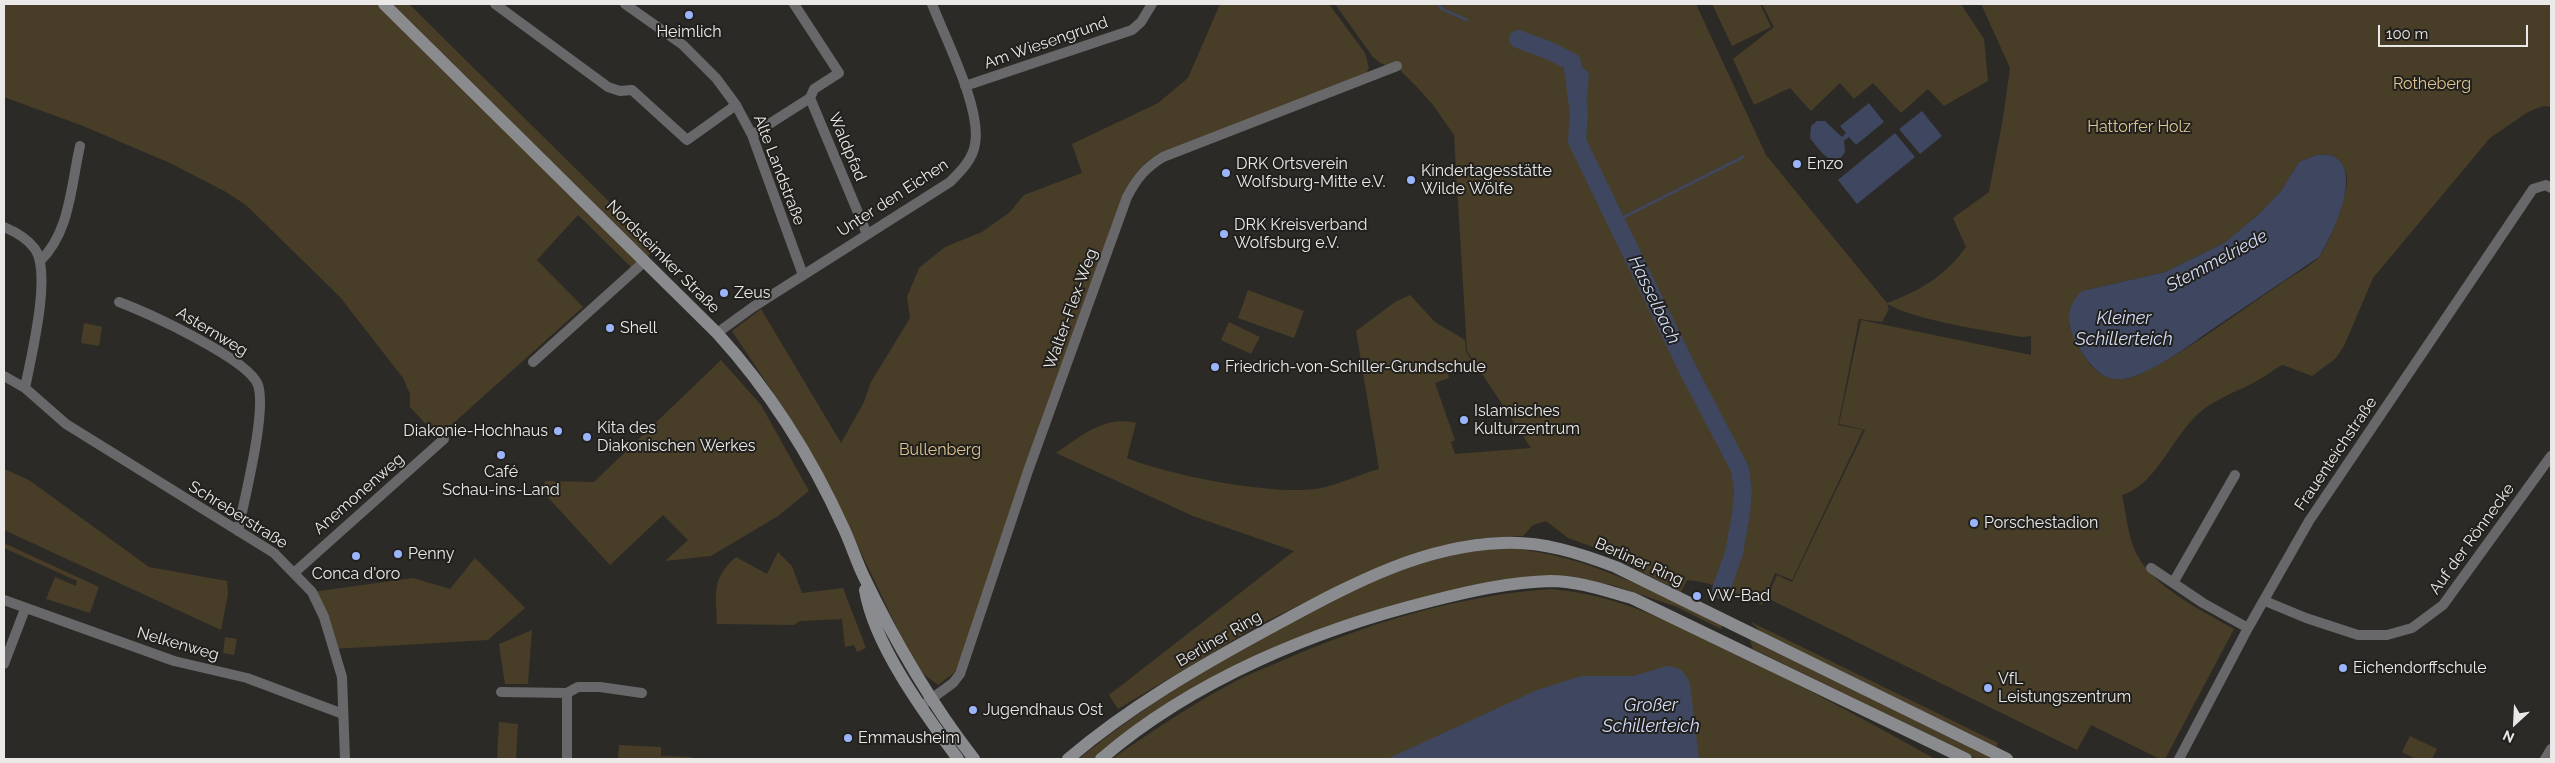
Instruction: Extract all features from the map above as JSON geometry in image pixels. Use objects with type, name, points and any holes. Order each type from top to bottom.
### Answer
[{"type":"main road","name":"Nordsteimker Straße","points":[[384,4],[717,333],[765,390],[795,437],[825,491],[862,575],[866,600],[885,646],[926,703],[974,759]]},
{"type":"main road","name":"Berliner Ring","points":[[1068,759],[1084,746],[1208,662],[1346,588],[1432,553],[1473,545],[1523,543],[1554,547],[1616,567],[2007,759]]},
{"type":"main road","points":[[1101,759],[1170,708],[1223,679],[1291,647],[1380,615],[1424,603],[1505,585],[1552,581],[1588,586],[1632,598],[1966,759]]},
{"type":"main road","name":"Nordsteimker Straße","points":[[926,703],[938,732],[958,759]]},
{"type":"main road","points":[[938,732],[950,759]]},
{"type":"main road","points":[[1056,759],[1084,746]]},
{"type":"street","points":[[495,4],[608,87],[632,90],[687,140],[736,105]]},
{"type":"street","name":"Alte Landstraße","points":[[625,4],[683,45],[716,78],[736,105],[752,135],[803,275]]},
{"type":"street","name":"Waldpfad","points":[[752,135],[810,98],[814,89],[839,73],[794,4]]},
{"type":"street","name":"Unter den Eichen","points":[[717,333],[753,307],[950,182],[965,167],[976,144],[975,121],[965,86],[932,4]]},
{"type":"street","name":"Am Wiesengrund","points":[[965,86],[1132,30],[1141,22],[1152,4]]},
{"type":"street","name":"Walter-Flex-Weg","points":[[926,703],[953,683],[960,674],[1062,376],[1127,197],[1136,180],[1146,168],[1163,156],[1397,66]]},
{"type":"street","name":"Waldpfad","points":[[810,98],[867,234]]},
{"type":"street","points":[[40,261],[50,252],[61,233],[80,146]]},
{"type":"street","name":"Frauenteichstraße","points":[[2179,759],[2248,628],[2310,521],[2533,189],[2548,186]]},
{"type":"street","points":[[4,227],[28,241],[36,250],[40,261],[42,280],[25,388]]},
{"type":"street","points":[[533,362],[645,261]]},
{"type":"street","name":"Asternweg","points":[[119,302],[148,313],[218,352],[252,374],[257,382],[259,390],[258,430],[238,531]]},
{"type":"street","name":"Schreberstraße","points":[[4,376],[25,388],[66,424],[274,553],[295,572],[312,592],[324,617],[342,677],[345,759]]},
{"type":"street","name":"Anemonenweg","points":[[295,572],[444,439]]},
{"type":"street","name":"Auf der Rönnecke","points":[[2265,600],[2314,621],[2358,635],[2387,635],[2412,628],[2443,606],[2551,456]]},
{"type":"street","points":[[2173,584],[2235,476]]},
{"type":"street","points":[[2151,568],[2173,584],[2248,628]]},
{"type":"street","name":"Nelkenweg","points":[[4,600],[174,661],[247,678],[343,714]]},
{"type":"street","points":[[4,664],[25,609]]},
{"type":"street","points":[[501,692],[567,693],[578,687],[600,687],[642,692]]},
{"type":"street","points":[[567,693],[567,759]]},
{"type":"green space","points":[[4,4],[409,4],[656,248],[634,270],[578,215],[537,260],[583,307],[438,437],[410,407],[410,394],[403,378],[340,297],[246,205],[226,192],[170,163],[83,126],[4,97]]},
{"type":"green space","name":"Bullenberg","points":[[1220,4],[1329,4],[1365,53],[1369,68],[1365,76],[1160,153],[1142,166],[1130,181],[1123,195],[973,635],[955,672],[938,685],[916,668],[836,500],[798,430],[732,331],[761,309],[841,443],[864,402],[871,382],[910,318],[907,297],[919,268],[945,247],[982,232],[1010,212],[1024,195],[1082,173],[1072,144],[1158,103],[1188,78]]},
{"type":"green space","points":[[1335,4],[1696,4],[1766,155],[1887,303],[1921,288],[1958,257],[1966,247],[1953,218],[1989,192],[2010,68],[1981,4],[2551,4],[2551,107],[2543,106],[2528,112],[2490,138],[2373,278],[2344,346],[2335,359],[2312,376],[2283,365],[2208,406],[2194,418],[2153,473],[2133,490],[2122,495],[2135,551],[2153,576],[2178,596],[2234,629],[2165,759],[2160,759],[2091,725],[2077,750],[1767,598],[1777,575],[1792,582],[1865,430],[1839,424],[1861,320],[2031,355],[2031,336],[2022,337],[1933,320],[1887,304],[1889,309],[1882,322],[1859,319],[1838,425],[1863,430],[1792,580],[1775,573],[1762,605],[1726,589],[1697,581],[1687,580],[1681,592],[1598,549],[1568,538],[1546,521],[1533,525],[1523,536],[1480,538],[1449,544],[1360,575],[1255,627],[1118,709],[1109,695],[1294,551],[1193,516],[1056,453],[1084,434],[1104,424],[1125,421],[1136,423],[1127,458],[1169,471],[1223,483],[1252,487],[1278,490],[1321,488],[1379,469],[1356,331],[1395,302],[1410,295],[1435,322],[1465,340],[1466,351],[1471,360],[1447,369],[1449,378],[1435,383],[1455,440],[1451,442],[1455,454],[1531,448],[1467,351],[1454,135],[1433,105],[1399,69],[1380,63],[1373,57]],"holes":[[[2316,155],[2331,155],[2335,157],[2343,166],[2347,179],[2333,231],[2316,260],[2195,343],[2139,375],[2113,379],[2097,371],[2091,365],[2080,349],[2069,325],[2082,291],[2165,272],[2224,243],[2259,214],[2281,191],[2299,162]]]},
{"type":"green space","points":[[1712,4],[1760,4],[1771,27],[1732,46]]},
{"type":"green space","points":[[1762,4],[1961,4],[1984,39],[1988,81],[1944,106],[1928,89],[1901,113],[1873,83],[1854,99],[1840,83],[1811,111],[1790,88],[1754,105],[1733,59],[1774,27]]},
{"type":"green space","points":[[1248,290],[1304,311],[1294,338],[1238,318]]},
{"type":"green space","points":[[1229,322],[1260,337],[1251,354],[1221,340]]},
{"type":"green space","points":[[84,323],[102,327],[99,346],[81,343]]},
{"type":"green space","points":[[721,360],[761,405],[809,491],[778,516],[711,556],[665,561],[688,540],[663,515],[610,565],[542,491],[545,481],[594,482]]},
{"type":"green space","points":[[4,469],[29,480],[149,567],[227,581],[228,594],[221,630],[4,530]]},
{"type":"green space","points":[[4,543],[99,587],[90,613],[46,599],[55,577],[76,586],[77,581],[4,548]]},
{"type":"green space","points":[[1508,548],[1565,558],[1592,566],[1618,576],[1722,625],[1721,629],[1677,607],[1612,585],[1553,575],[1289,642],[1108,747],[1094,759],[1079,759],[1131,719],[1215,664],[1351,591],[1427,562],[1480,550]]},
{"type":"green space","points":[[778,552],[792,566],[802,593],[843,588],[866,648],[857,652],[854,645],[845,647],[842,619],[800,621],[794,625],[717,624],[716,595],[722,572],[736,557],[767,574]]},
{"type":"green space","points":[[475,558],[525,608],[488,640],[333,649],[312,592],[413,578],[450,589]]},
{"type":"green space","points":[[1551,589],[1601,597],[1669,622],[1812,692],[1935,759],[1112,759],[1218,691],[1246,676],[1317,646],[1382,623],[1449,604],[1517,592]]},
{"type":"green space","points":[[1751,622],[1998,743],[1996,747],[1761,632]]},
{"type":"green space","points":[[532,630],[528,684],[505,684],[499,644]]},
{"type":"green space","points":[[225,637],[237,639],[234,655],[223,653]]},
{"type":"green space","points":[[1750,640],[1997,759],[1977,759],[1753,649]]},
{"type":"green space","points":[[499,722],[518,724],[516,759],[497,759]]},
{"type":"green space","points":[[2410,736],[2437,749],[2432,759],[2416,759],[2402,752]]},
{"type":"green space","points":[[619,745],[661,747],[661,756],[692,757],[692,759],[618,759]]},
{"type":"water","points":[[1572,62],[1581,65],[1589,74],[1587,99],[1579,113],[1569,101]]},
{"type":"water","points":[[1869,103],[1884,122],[1856,145],[1849,137],[1844,141],[1845,152],[1841,158],[1836,160],[1826,157],[1810,138],[1811,126],[1817,121],[1825,121],[1842,137],[1846,133],[1840,126]]},
{"type":"water","points":[[1922,111],[1942,136],[1920,154],[1899,129]]},
{"type":"water","points":[[1895,133],[1915,157],[1857,204],[1838,180]]},
{"type":"water","name":"Kleiner Schillerteich","points":[[2316,155],[2335,157],[2343,165],[2346,177],[2342,206],[2337,221],[2319,257],[2150,370],[2130,378],[2113,379],[2106,377],[2094,368],[2080,349],[2069,324],[2071,306],[2082,291],[2165,272],[2224,243],[2259,214],[2281,191],[2299,162]]},
{"type":"water","name":"Großer Schillerteich","points":[[1667,666],[1676,667],[1682,671],[1690,684],[1699,759],[1387,759],[1537,690],[1581,676],[1633,676]]},
{"type":"waterway","name":"Hasselbach","points":[[1438,4],[1442,9],[1467,20]]},
{"type":"waterway","name":"Hasselbach","points":[[1518,39],[1548,50],[1572,62],[1579,113],[1577,141],[1690,374],[1740,469],[1743,491],[1741,514],[1734,553],[1721,590]]},
{"type":"waterway","points":[[1616,221],[1743,157]]},
{"type":"place","name":"Heimlich","points":[[689,15]]},
{"type":"place","name":"Enzo","points":[[1797,164]]},
{"type":"place","name":"DRK Ortsverein Wolfsburg-Mitte e.V.","points":[[1226,173]]},
{"type":"place","name":"Kindertagesstätte Wilde Wölfe","points":[[1411,180]]},
{"type":"place","name":"DRK Kreisverband Wolfsburg e.V.","points":[[1224,234]]},
{"type":"place","name":"Zeus","points":[[724,293]]},
{"type":"place","name":"Shell","points":[[610,328]]},
{"type":"place","name":"Friedrich-von-Schiller-Grundschule","points":[[1215,367]]},
{"type":"place","name":"Islamisches Kulturzentrum","points":[[1464,420]]},
{"type":"place","name":"Diakonie-Hochhaus","points":[[558,431]]},
{"type":"place","name":"Kita des Diakonischen Werkes","points":[[587,437]]},
{"type":"place","name":"Café Schau-ins-Land","points":[[501,455]]},
{"type":"place","name":"Porschestadion","points":[[1974,523]]},
{"type":"place","name":"Penny","points":[[398,554]]},
{"type":"place","name":"Conca d'oro","points":[[356,556]]},
{"type":"place","name":"VW-Bad","points":[[1697,596]]},
{"type":"place","name":"Eichendorffschule","points":[[2343,668]]},
{"type":"place","name":"VfL Leistungszentrum","points":[[1988,688]]},
{"type":"place","name":"Jugendhaus Ost","points":[[973,710]]},
{"type":"place","name":"Emmausheim","points":[[848,738]]},
{"type":"park label","name":"Rotheberg","points":[[2432,84]]},
{"type":"park label","name":"Hattorfer Holz","points":[[2139,127]]},
{"type":"water label","name":"Stemmelriede","points":[[2217,261]]}]
